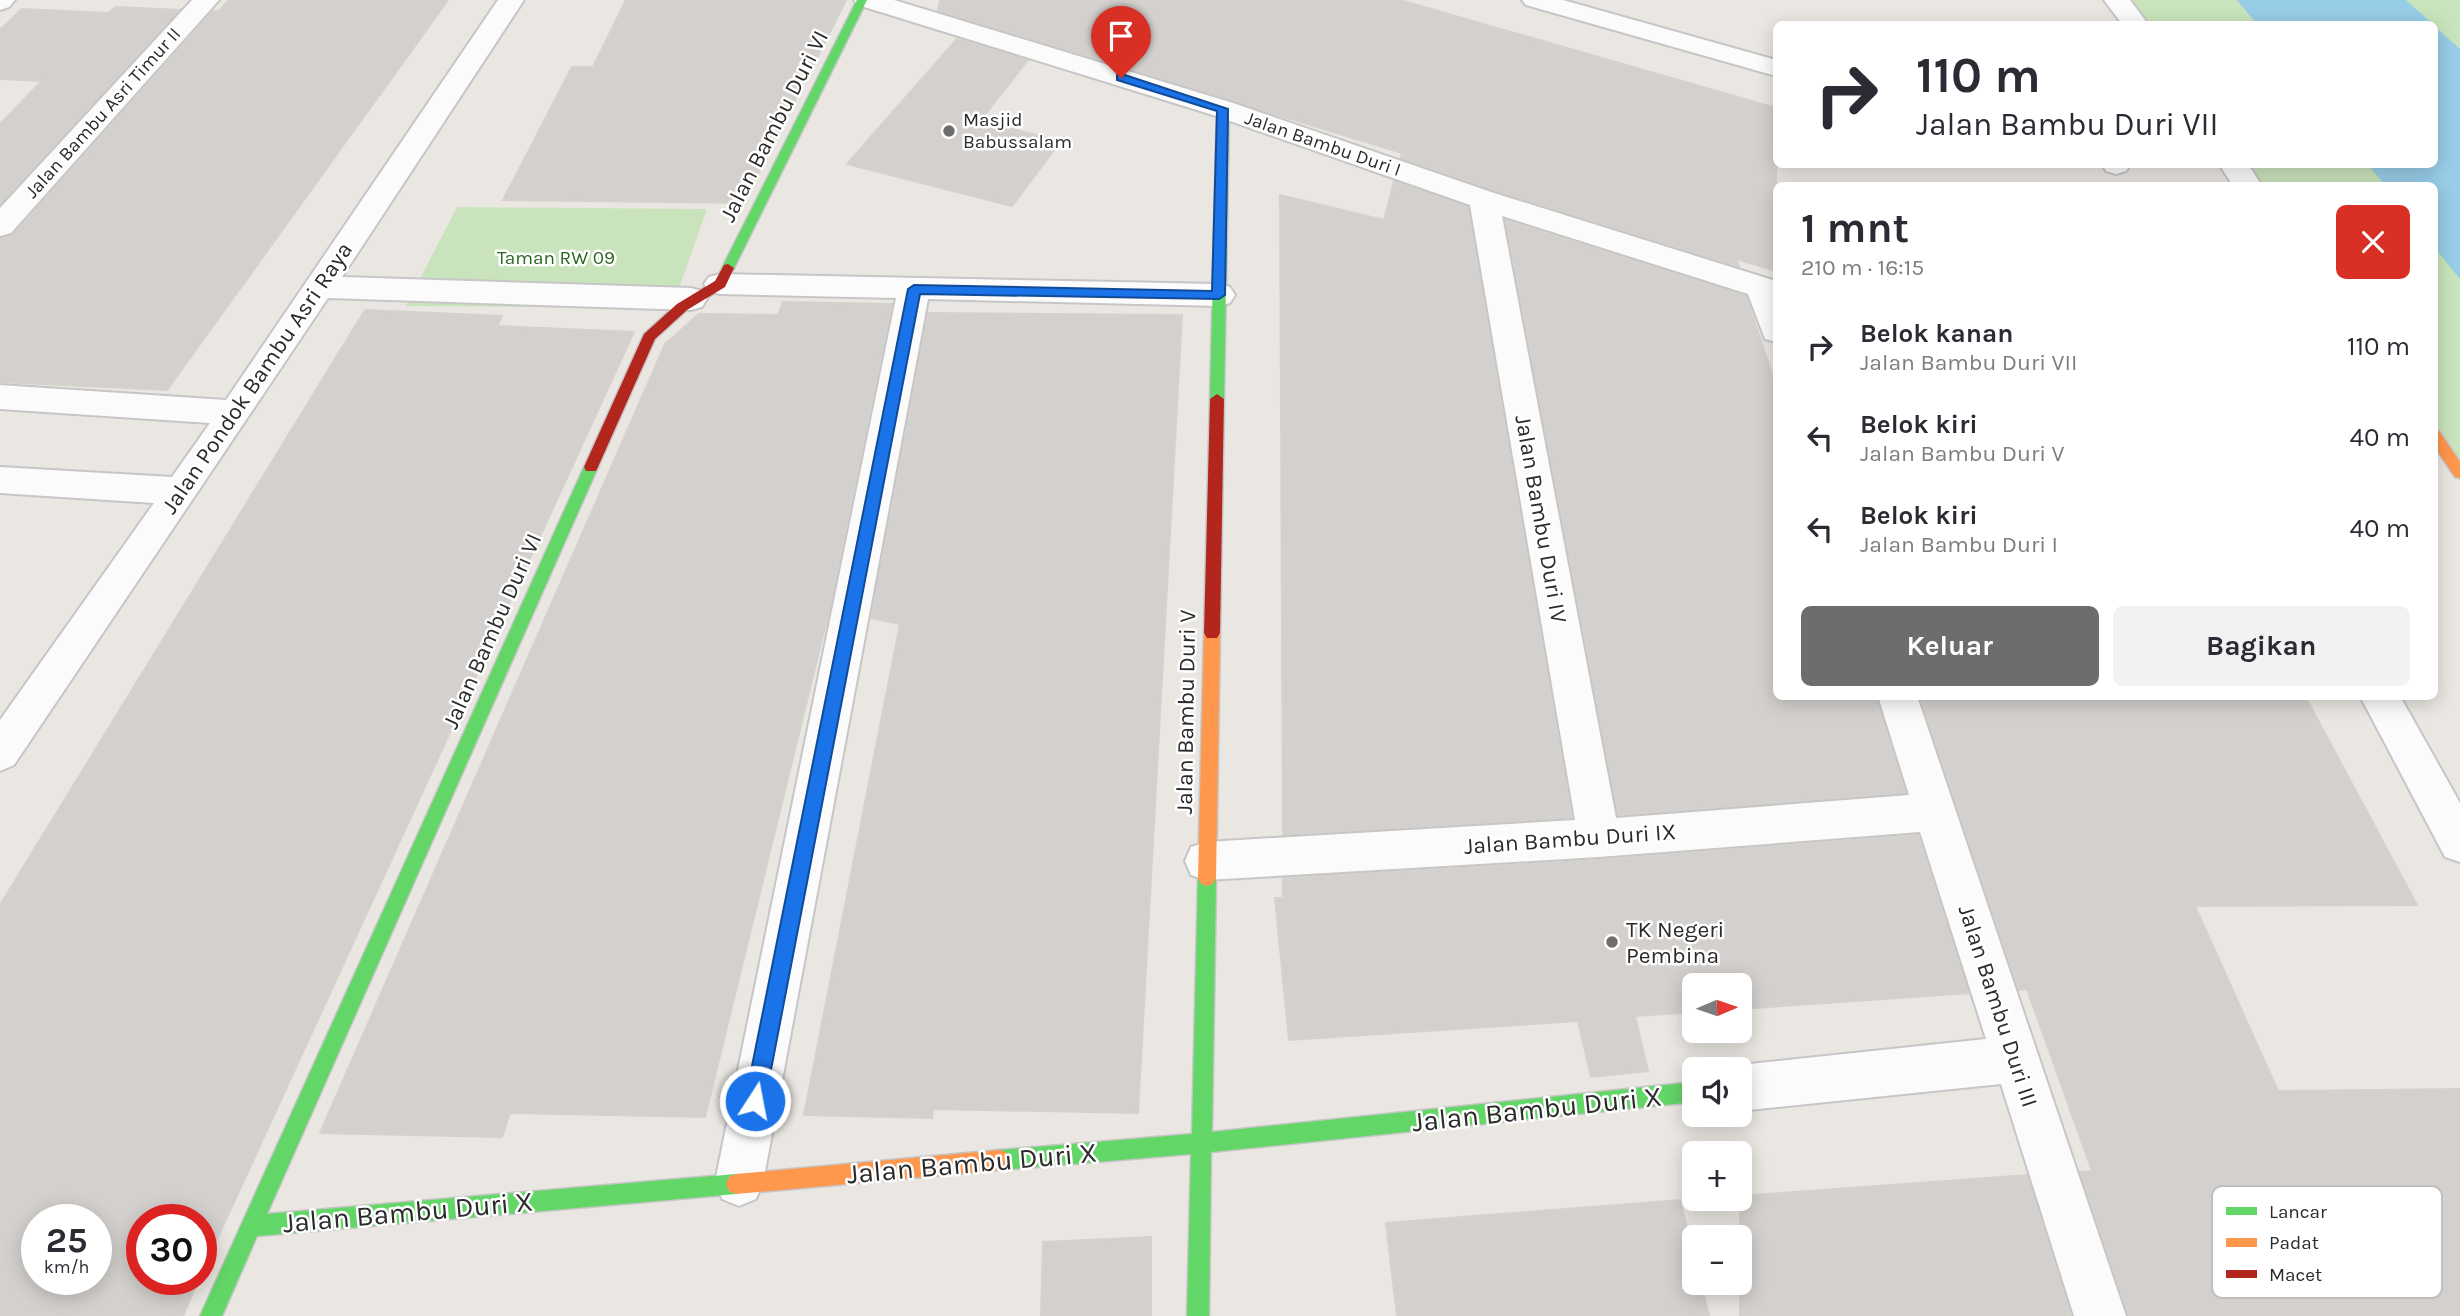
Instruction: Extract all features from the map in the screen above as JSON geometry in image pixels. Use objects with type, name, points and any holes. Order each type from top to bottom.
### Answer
[{"type":"street","name":"Jalan Bambu Asri Timur II","points":[[0,226],[206,0]]},
{"type":"street","name":"Jalan Pondok Bambu Asri Raya","points":[[0,753],[235,413],[511,0]]},
{"type":"street","name":"Jalan Bambu Duri VI","points":[[211,1316],[649,337],[664,319],[691,299],[720,284],[862,0]]},
{"type":"street","name":"Jalan Bambu Duri I","points":[[867,0],[1223,109],[1484,200],[1769,290]]},
{"type":"street","points":[[1535,0],[1773,67]]},
{"type":"street","points":[[2118,0],[2133,21]]},
{"type":"street","name":"Jalan Bambu Duri V","points":[[1198,1316],[1223,109]]},
{"type":"street","name":"Jalan Bambu Duri IV","points":[[1484,200],[1599,838]]},
{"type":"street","points":[[720,284],[1219,295]]},
{"type":"street","points":[[319,288],[691,299]]},
{"type":"street","points":[[739,1182],[914,289]]},
{"type":"street","points":[[1769,290],[1773,313]]},
{"type":"street","points":[[0,397],[235,413]]},
{"type":"street","points":[[2438,441],[2460,473]]},
{"type":"street","points":[[0,480],[180,491]]},
{"type":"street","name":"Jalan Bambu Duri III","points":[[1897,700],[2100,1316]]},
{"type":"street","points":[[2381,700],[2460,844]]},
{"type":"street","name":"Jalan Bambu Duri IX","points":[[1206,862],[1599,838],[1934,812]]},
{"type":"street","points":[[1752,1087],[2016,1059]]},
{"type":"street","name":"Jalan Bambu Duri X","points":[[250,1226],[1200,1143],[1682,1094]]},
{"type":"green space","points":[[2119,0],[2460,0],[2460,473],[2438,441],[2438,182],[2249,182],[2238,168],[2438,168],[2438,21],[2134,21]]},
{"type":"green space","name":"Taman RW 09","points":[[457,207],[707,209],[672,308],[406,306]]},
{"type":"water","points":[[2237,0],[2406,0],[2430,21],[2254,21]]},
{"type":"water","points":[[2438,30],[2460,49],[2460,279],[2438,252],[2438,182],[2382,182],[2371,168],[2438,168]]},
{"type":"building","points":[[229,0],[448,0],[167,390],[0,382],[0,238],[13,235],[213,11],[219,11]]},
{"type":"building","points":[[626,0],[846,0],[814,64],[807,64],[795,101],[743,203],[503,200],[572,67],[593,67]]},
{"type":"building","points":[[940,0],[1400,0],[1773,107],[1773,168],[1776,168],[1776,182],[1773,182],[1773,270],[1736,259],[1739,267],[1495,191],[1401,158],[1402,153],[938,11]]},
{"type":"building","points":[[115,7],[180,10],[0,204],[0,124],[42,81],[0,79],[0,30],[22,9],[109,13]]},
{"type":"building","name":"Masjid Babussalam","points":[[957,39],[1028,60],[980,121],[1061,141],[1012,206],[847,164]]},
{"type":"building","points":[[1394,181],[1468,207],[1572,818],[1283,835],[1280,195],[1384,220]]},
{"type":"building","points":[[1505,220],[1746,296],[1773,377],[1773,700],[1877,700],[1906,793],[1618,815]]},
{"type":"building","points":[[783,302],[892,304],[829,611],[705,1117],[510,1113],[502,1137],[320,1133],[665,344],[699,314],[778,315]]},
{"type":"building","points":[[365,310],[502,316],[497,326],[634,332],[217,1239],[217,1204],[126,1204],[126,1295],[192,1295],[183,1316],[0,1316],[0,905]]},
{"type":"building","points":[[928,313],[1182,315],[1138,1113],[933,1109],[932,1118],[804,1115],[900,624],[871,618]]},
{"type":"building","points":[[1921,700],[2307,700],[2417,905],[2195,906],[2278,1091],[2460,1089],[2460,1316],[2128,1316],[2080,1172],[2092,1171],[2027,989],[2019,990]]},
{"type":"building","name":"TK Negeri Pembina","points":[[1918,835],[1969,993],[1752,1008],[1752,973],[1682,973],[1682,1013],[1635,1016],[1648,1071],[1591,1077],[1578,1021],[1289,1040],[1275,898],[1283,898],[1283,878],[1599,860]]},
{"type":"building","points":[[2027,1175],[2071,1316],[1740,1316],[1740,1295],[1752,1295],[1752,1225],[1740,1225],[1740,1211],[1752,1211],[1752,1195]]},
{"type":"building","points":[[1680,1200],[1686,1225],[1682,1225],[1682,1295],[1704,1295],[1709,1316],[1397,1316],[1386,1223]]},
{"type":"building","points":[[1151,1237],[1151,1316],[1041,1316],[1043,1242]]},
{"type":"traffic: fast","points":[[728,268],[862,0]]},
{"type":"traffic: fast","points":[[1217,399],[1223,109]]},
{"type":"traffic: fast","points":[[211,1316],[591,467]]},
{"type":"traffic: fast","points":[[1198,1316],[1207,878]]},
{"type":"traffic: fast","points":[[1000,1160],[1200,1143],[1682,1093]]},
{"type":"traffic: fast","points":[[250,1226],[736,1184]]},
{"type":"traffic: slow","points":[[2438,441],[2460,473]]},
{"type":"traffic: slow","points":[[1207,878],[1212,633]]},
{"type":"traffic: slow","points":[[736,1184],[1000,1160]]},
{"type":"traffic: jam","points":[[591,467],[649,337],[682,307],[720,284],[728,268]]},
{"type":"traffic: jam","points":[[1212,633],[1217,399]]},
{"type":"place","name":"Masjid Babussalam","points":[[949,131]]},
{"type":"place","name":"TK Negeri Pembina","points":[[1612,942]]},
{"type":"route","points":[[755,1101],[914,289],[1219,295],[1223,109],[1121,78]]}]
